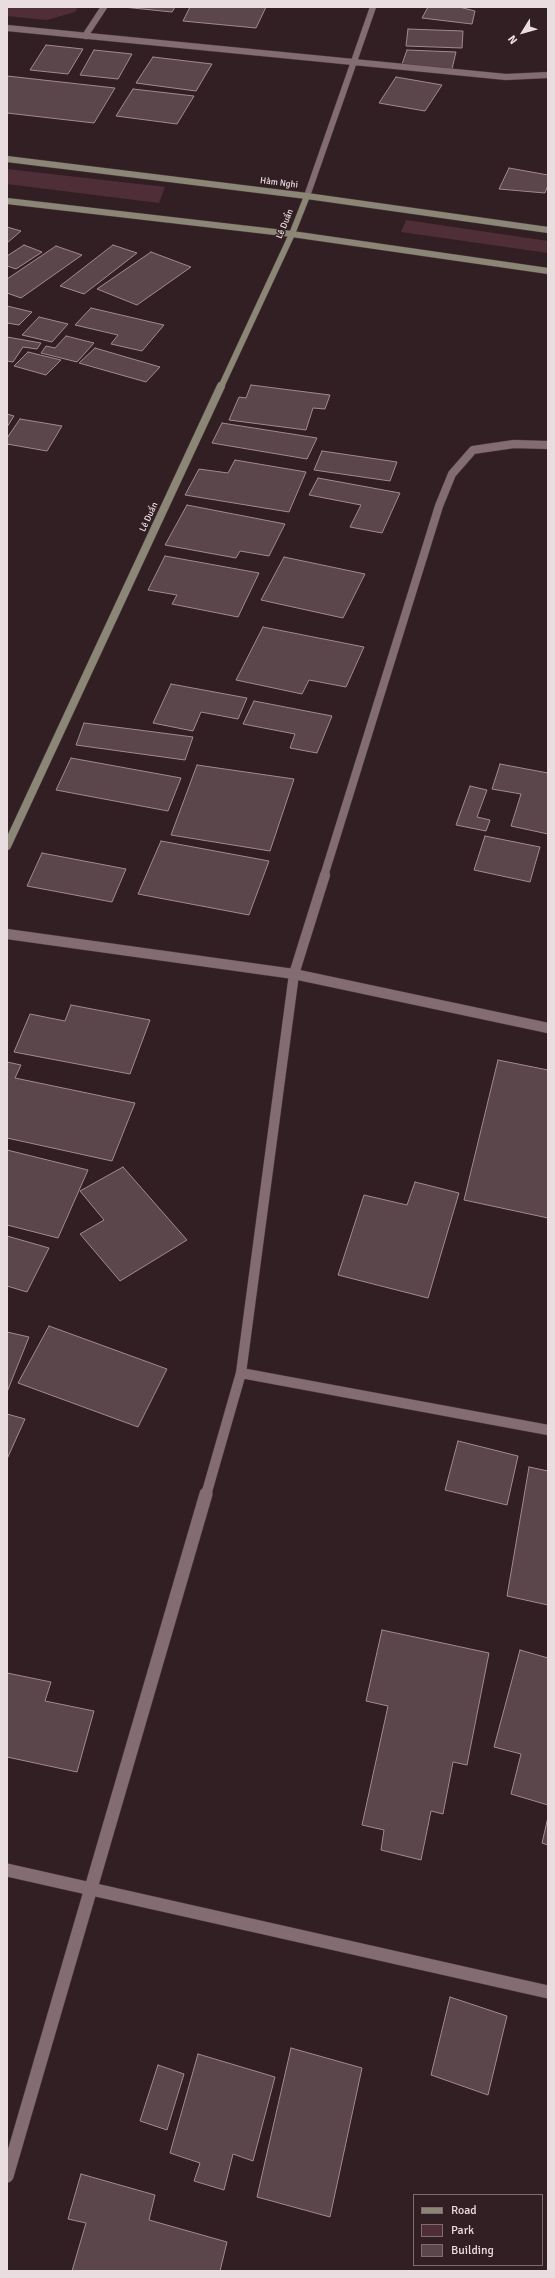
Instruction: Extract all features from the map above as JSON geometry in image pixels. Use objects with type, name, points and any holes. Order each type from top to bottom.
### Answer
[{"type":"main road","name":"Hàm Nghi","points":[[7,159],[307,196],[548,230]]},
{"type":"main road","name":"Lê Duẩn","points":[[7,846],[292,234],[307,196]]},
{"type":"main road","points":[[7,202],[292,234],[548,271]]},
{"type":"street","points":[[85,36],[104,7]]},
{"type":"street","points":[[307,196],[373,7]]},
{"type":"street","points":[[7,28],[353,64],[506,77],[548,75]]},
{"type":"street","points":[[7,2176],[241,1373],[294,974],[439,506],[452,474],[473,450],[514,444],[548,445]]},
{"type":"street","points":[[7,934],[294,974],[548,1028]]},
{"type":"street","points":[[241,1373],[548,1430]]},
{"type":"street","points":[[7,1870],[548,1992]]},
{"type":"green space","points":[[7,7],[78,7],[75,12],[47,20],[7,16]]},
{"type":"green space","points":[[7,169],[165,187],[159,203],[7,184]]},
{"type":"green space","points":[[406,220],[548,241],[548,253],[401,232]]},
{"type":"building","points":[[123,7],[175,7],[172,12]]},
{"type":"building","points":[[190,7],[266,7],[256,28],[183,21]]},
{"type":"building","points":[[428,7],[459,7],[475,11],[472,24],[422,18]]},
{"type":"building","points":[[408,29],[463,31],[462,48],[406,46]]},
{"type":"building","points":[[46,45],[83,49],[68,74],[30,70]]},
{"type":"building","points":[[94,50],[132,54],[118,79],[80,75]]},
{"type":"building","points":[[407,50],[456,52],[452,69],[401,67]]},
{"type":"building","points":[[153,57],[212,64],[196,91],[136,83]]},
{"type":"building","points":[[7,76],[115,88],[94,123],[7,113]]},
{"type":"building","points":[[396,77],[442,85],[425,111],[379,103]]},
{"type":"building","points":[[133,89],[194,96],[177,124],[116,116]]},
{"type":"building","points":[[509,168],[548,175],[548,185],[545,193],[499,189]]},
{"type":"building","points":[[7,227],[21,231],[7,243]]},
{"type":"building","points":[[24,245],[42,252],[16,269],[7,266],[7,256]]},
{"type":"building","points":[[113,245],[137,253],[84,294],[60,286]]},
{"type":"building","points":[[56,246],[82,255],[21,298],[7,293],[7,279]]},
{"type":"building","points":[[151,252],[191,267],[137,305],[97,289]]},
{"type":"building","points":[[7,306],[32,312],[19,325],[7,323]]},
{"type":"building","points":[[91,308],[164,325],[142,351],[111,344],[118,335],[75,325]]},
{"type":"building","points":[[39,317],[68,324],[52,342],[22,335]]},
{"type":"building","points":[[66,336],[94,343],[77,362],[41,353],[46,346],[55,348]]},
{"type":"building","points":[[7,337],[41,343],[37,349],[23,347],[13,362],[7,361]]},
{"type":"building","points":[[95,348],[160,367],[146,382],[79,363]]},
{"type":"building","points":[[28,352],[61,360],[46,375],[14,366]]},
{"type":"building","points":[[251,385],[330,395],[325,409],[313,408],[306,430],[229,420],[239,397],[246,398]]},
{"type":"building","points":[[7,414],[14,416],[7,427]]},
{"type":"building","points":[[20,419],[62,426],[47,451],[7,444],[7,438]]},
{"type":"building","points":[[222,423],[317,438],[307,459],[212,443]]},
{"type":"building","points":[[322,451],[397,462],[390,481],[314,470]]},
{"type":"building","points":[[235,460],[306,472],[289,512],[185,495],[199,469],[228,473]]},
{"type":"building","points":[[318,478],[400,493],[382,533],[350,527],[361,505],[309,495]]},
{"type":"building","points":[[187,505],[285,524],[269,556],[240,551],[236,558],[165,545]]},
{"type":"building","points":[[165,556],[259,573],[238,617],[172,604],[177,595],[148,590]]},
{"type":"building","points":[[284,557],[365,574],[343,618],[261,600]]},
{"type":"building","points":[[263,627],[364,647],[346,687],[309,680],[302,694],[236,680]]},
{"type":"building","points":[[171,684],[247,698],[238,719],[201,712],[193,731],[153,723]]},
{"type":"building","points":[[254,701],[332,716],[317,753],[290,748],[295,734],[243,724]]},
{"type":"building","points":[[84,723],[193,737],[185,760],[76,745]]},
{"type":"building","points":[[71,758],[181,778],[168,811],[56,790]]},
{"type":"building","points":[[500,764],[548,773],[548,834],[511,826],[521,794],[492,789]]},
{"type":"building","points":[[197,765],[294,779],[270,851],[171,835]]},
{"type":"building","points":[[470,786],[487,790],[477,817],[490,820],[486,831],[456,825]]},
{"type":"building","points":[[485,836],[540,847],[530,882],[474,870]]},
{"type":"building","points":[[161,841],[269,861],[249,915],[138,894]]},
{"type":"building","points":[[42,853],[126,869],[112,902],[27,886]]},
{"type":"building","points":[[71,1005],[150,1020],[130,1074],[14,1052],[30,1014],[65,1021]]},
{"type":"building","points":[[498,1060],[548,1070],[548,1218],[464,1200]]},
{"type":"building","points":[[7,1062],[21,1065],[15,1078],[135,1103],[112,1161],[7,1138]]},
{"type":"building","points":[[7,1150],[88,1170],[58,1238],[7,1225]]},
{"type":"building","points":[[123,1167],[187,1240],[120,1281],[80,1234],[104,1220],[80,1191]]},
{"type":"building","points":[[415,1182],[459,1193],[428,1298],[338,1275],[364,1195],[407,1205]]},
{"type":"building","points":[[7,1236],[49,1248],[27,1292],[7,1286]]},
{"type":"building","points":[[49,1326],[167,1369],[138,1427],[18,1383]]},
{"type":"building","points":[[7,1332],[29,1337],[7,1392]]},
{"type":"building","points":[[7,1414],[25,1419],[7,1459]]},
{"type":"building","points":[[458,1441],[518,1456],[507,1505],[445,1490]]},
{"type":"building","points":[[529,1467],[548,1471],[548,1605],[507,1596]]},
{"type":"building","points":[[382,1630],[489,1653],[467,1765],[453,1762],[443,1814],[431,1811],[421,1860],[381,1850],[384,1830],[362,1825],[388,1706],[366,1701]]},
{"type":"building","points":[[520,1650],[548,1658],[548,1805],[511,1794],[521,1754],[494,1747]]},
{"type":"building","points":[[7,1673],[51,1682],[45,1701],[94,1711],[77,1772],[7,1757]]},
{"type":"building","points":[[548,1817],[548,1845],[542,1843]]},
{"type":"building","points":[[450,1997],[507,2016],[488,2095],[431,2075]]},
{"type":"building","points":[[291,2048],[362,2068],[330,2217],[257,2197]]},
{"type":"building","points":[[198,2054],[275,2077],[253,2161],[233,2154],[224,2190],[194,2181],[200,2163],[170,2153]]},
{"type":"building","points":[[158,2065],[184,2074],[167,2130],[140,2121]]},
{"type":"building","points":[[81,2174],[155,2195],[149,2220],[227,2242],[220,2271],[72,2271],[86,2223],[68,2219]]}]
